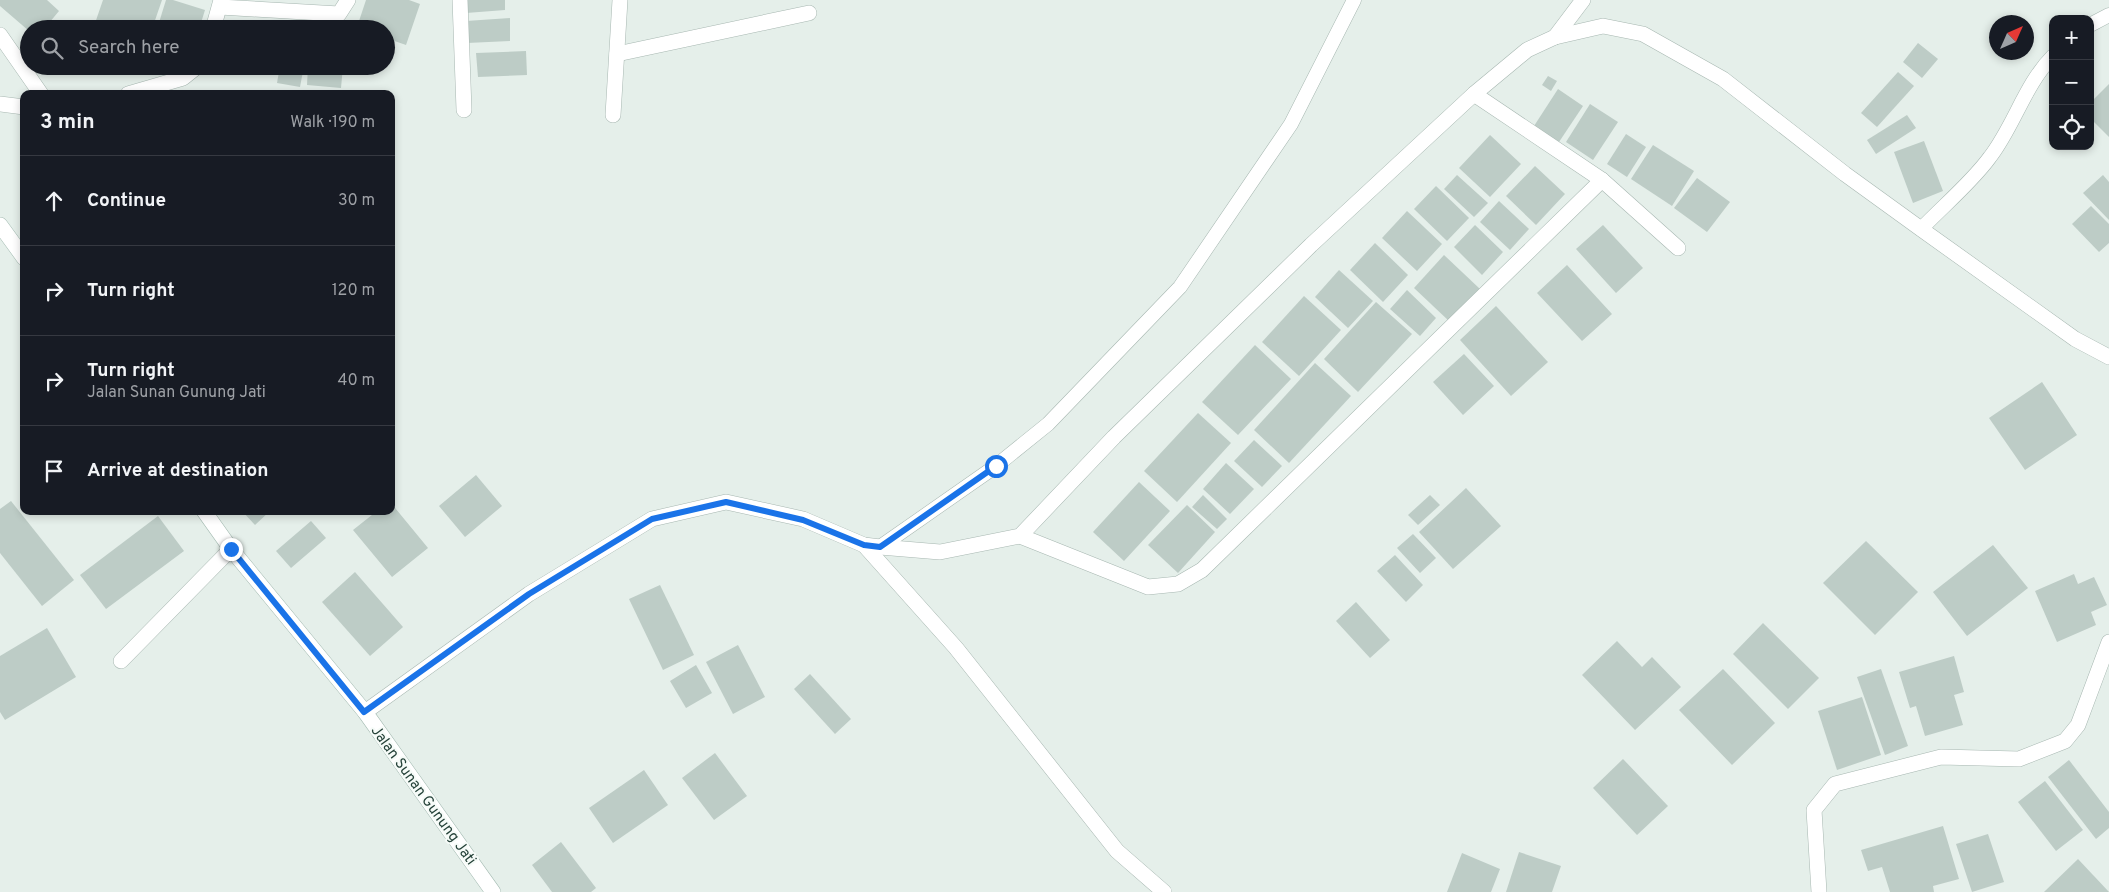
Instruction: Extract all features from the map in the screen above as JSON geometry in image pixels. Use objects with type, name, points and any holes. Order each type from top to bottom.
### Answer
[{"type":"street","points":[[216,20],[221,3],[339,14],[348,0]]},
{"type":"street","points":[[460,0],[464,110]]},
{"type":"street","points":[[613,115],[620,0]]},
{"type":"street","points":[[1555,37],[1584,0]]},
{"type":"street","points":[[617,54],[809,13]]},
{"type":"street","points":[[1020,536],[1114,437],[1297,259],[1474,94],[1527,50],[1555,37],[1603,26],[1643,34],[1723,78],[1845,174],[1920,229],[2075,339],[2109,357]]},
{"type":"street","points":[[0,35],[20,64]]},
{"type":"street","points":[[28,75],[38,90]]},
{"type":"street","points":[[142,90],[183,78],[187,75]]},
{"type":"street","points":[[1474,94],[1602,180],[1678,248]]},
{"type":"street","points":[[0,104],[20,106]]},
{"type":"street","points":[[364,712],[529,594],[652,519],[726,502],[803,520],[864,545],[880,547],[940,552],[1020,536],[1148,587],[1178,584],[1202,570],[1602,180]]},
{"type":"street","points":[[0,225],[20,252]]},
{"type":"street","name":"Jalan Sunan Gunung Jati","points":[[207,515],[231,549],[364,712],[494,892]]},
{"type":"street","points":[[864,545],[956,648],[1117,851],[1164,892]]},
{"type":"street","points":[[121,661],[231,549]]},
{"type":"street","points":[[1819,892],[1814,810],[1836,784],[1941,757],[2020,759],[2065,741],[2078,725],[2109,642]]},
{"type":"lane","points":[[880,547],[996,466],[1048,424],[1180,287],[1291,124],[1354,0]]},
{"type":"lane","points":[[2094,23],[2109,15]]},
{"type":"lane","points":[[1920,229],[1990,158],[2017,115],[2042,68],[2049,60]]},
{"type":"building","points":[[0,0],[47,0],[59,11],[52,20],[20,20],[20,23],[0,6]]},
{"type":"building","points":[[103,0],[162,0],[155,20],[96,20]]},
{"type":"building","points":[[166,0],[173,0],[205,10],[202,20],[160,20]]},
{"type":"building","points":[[366,0],[409,0],[420,4],[406,45],[395,41],[395,20],[359,20]]},
{"type":"building","points":[[465,0],[505,0],[505,10],[466,13]]},
{"type":"building","points":[[510,18],[510,41],[467,43],[466,21]]},
{"type":"building","points":[[1918,43],[1938,59],[1922,78],[1903,62]]},
{"type":"building","points":[[526,51],[527,75],[478,77],[476,53]]},
{"type":"building","points":[[1898,72],[1914,86],[1877,127],[1861,113]]},
{"type":"building","points":[[278,75],[302,75],[300,87],[277,83]]},
{"type":"building","points":[[308,75],[342,75],[341,88],[307,85]]},
{"type":"building","points":[[1548,76],[1557,81],[1551,91],[1542,85]]},
{"type":"building","points":[[2109,84],[2109,137],[2094,122],[2094,99]]},
{"type":"building","points":[[1558,89],[1583,106],[1559,142],[1534,126]]},
{"type":"building","points":[[1590,104],[1618,122],[1593,160],[1566,142]]},
{"type":"building","points":[[1907,115],[1916,128],[1876,154],[1867,140]]},
{"type":"building","points":[[1626,134],[1646,147],[1627,177],[1607,164]]},
{"type":"building","points":[[1490,135],[1521,164],[1490,197],[1459,168]]},
{"type":"building","points":[[1924,141],[1943,191],[1913,203],[1894,152]]},
{"type":"building","points":[[1653,145],[1694,171],[1672,206],[1631,179]]},
{"type":"building","points":[[1535,166],[1565,194],[1536,225],[1506,196]]},
{"type":"building","points":[[1457,175],[1488,203],[1474,217],[1444,189]]},
{"type":"building","points":[[2103,175],[2109,182],[2109,220],[2083,193]]},
{"type":"building","points":[[1697,178],[1730,202],[1707,232],[1674,208]]},
{"type":"building","points":[[1436,186],[1469,218],[1447,241],[1414,209]]},
{"type":"building","points":[[1499,201],[1529,229],[1510,250],[1480,222]]},
{"type":"building","points":[[2091,206],[2109,224],[2109,243],[2099,252],[2072,224]]},
{"type":"building","points":[[1407,211],[1442,244],[1417,271],[1382,238]]},
{"type":"building","points":[[1475,225],[1503,252],[1482,275],[1454,247]]},
{"type":"building","points":[[1603,225],[1643,268],[1616,293],[1576,249]]},
{"type":"building","points":[[1375,243],[1408,275],[1383,302],[1350,270]]},
{"type":"building","points":[[1444,255],[1480,289],[1449,321],[1414,288]]},
{"type":"building","points":[[1567,265],[1612,314],[1582,341],[1537,293]]},
{"type":"building","points":[[1339,270],[1373,301],[1348,328],[1315,297]]},
{"type":"building","points":[[1407,290],[1436,318],[1420,336],[1390,309]]},
{"type":"building","points":[[1304,296],[1341,330],[1299,376],[1262,342]]},
{"type":"building","points":[[1376,302],[1412,334],[1358,392],[1324,359]]},
{"type":"building","points":[[1496,306],[1548,362],[1511,396],[1460,340]]},
{"type":"building","points":[[1255,345],[1291,379],[1238,435],[1202,402]]},
{"type":"building","points":[[1464,354],[1494,386],[1463,415],[1433,382]]},
{"type":"building","points":[[1315,363],[1351,396],[1289,463],[1254,430]]},
{"type":"building","points":[[2042,382],[2077,435],[2025,470],[1989,418]]},
{"type":"building","points":[[1198,413],[1231,443],[1177,502],[1144,471]]},
{"type":"building","points":[[1254,440],[1282,466],[1262,487],[1234,461]]},
{"type":"building","points":[[1226,463],[1254,489],[1230,514],[1203,489]]},
{"type":"building","points":[[476,475],[502,506],[465,537],[439,506]]},
{"type":"building","points":[[1139,482],[1170,511],[1124,561],[1093,532]]},
{"type":"building","points":[[1466,488],[1501,526],[1453,569],[1419,532]]},
{"type":"building","points":[[1203,495],[1227,519],[1217,529],[1192,507]]},
{"type":"building","points":[[1430,495],[1440,505],[1418,525],[1408,515]]},
{"type":"building","points":[[11,501],[20,515],[22,515],[74,580],[42,606],[0,553],[0,509]]},
{"type":"building","points":[[1187,505],[1215,532],[1178,573],[1148,545]]},
{"type":"building","points":[[395,508],[428,548],[392,577],[353,530],[372,515],[395,515]]},
{"type":"building","points":[[246,515],[266,515],[255,525]]},
{"type":"building","points":[[158,516],[184,551],[106,609],[80,575]]},
{"type":"building","points":[[311,521],[326,538],[291,568],[276,551]]},
{"type":"building","points":[[1413,534],[1436,558],[1420,573],[1397,548]]},
{"type":"building","points":[[1866,541],[1918,592],[1875,635],[1823,583]]},
{"type":"building","points":[[1993,545],[2028,588],[1967,636],[1933,592]]},
{"type":"building","points":[[1395,555],[1423,585],[1406,602],[1377,571]]},
{"type":"building","points":[[355,572],[403,627],[370,656],[322,602]]},
{"type":"building","points":[[2074,574],[2078,584],[2094,577],[2107,605],[2091,612],[2096,625],[2057,642],[2035,591]]},
{"type":"building","points":[[660,585],[694,655],[663,670],[629,599]]},
{"type":"building","points":[[1356,602],[1390,640],[1370,658],[1336,621]]},
{"type":"building","points":[[1763,623],[1819,678],[1788,709],[1733,654]]},
{"type":"building","points":[[47,628],[76,677],[5,720],[0,712],[0,656]]},
{"type":"building","points":[[1617,641],[1642,667],[1652,657],[1681,687],[1635,730],[1582,675]]},
{"type":"building","points":[[738,645],[765,697],[733,714],[706,662]]},
{"type":"building","points":[[1954,656],[1964,692],[1954,695],[1963,725],[1925,736],[1916,706],[1910,708],[1899,672]]},
{"type":"building","points":[[696,665],[712,693],[686,708],[670,681]]},
{"type":"building","points":[[1723,669],[1775,723],[1732,765],[1679,710]]},
{"type":"building","points":[[1881,669],[1908,746],[1885,755],[1857,677]]},
{"type":"building","points":[[810,674],[851,719],[835,734],[794,689]]},
{"type":"building","points":[[1862,697],[1881,755],[1837,770],[1818,711]]},
{"type":"building","points":[[715,753],[747,796],[714,820],[682,778]]},
{"type":"building","points":[[1623,759],[1668,806],[1637,835],[1593,788]]},
{"type":"building","points":[[2069,760],[2109,812],[2109,828],[2096,839],[2048,777]]},
{"type":"building","points":[[644,770],[668,805],[613,843],[589,808]]},
{"type":"building","points":[[2045,781],[2083,830],[2056,851],[2018,802]]},
{"type":"building","points":[[1943,826],[1959,879],[1933,886],[1934,892],[1890,892],[1882,867],[1868,871],[1861,850]]},
{"type":"building","points":[[1988,834],[2004,882],[1972,892],[1956,844]]},
{"type":"building","points":[[561,842],[596,888],[591,892],[552,892],[532,865]]},
{"type":"building","points":[[1519,852],[1561,866],[1552,892],[1506,892]]},
{"type":"building","points":[[1462,853],[1500,869],[1491,892],[1447,892]]},
{"type":"building","points":[[2078,859],[2109,892],[2044,892]]},
{"type":"route","points":[[231,549],[364,712],[529,594],[652,519],[726,502],[803,520],[864,545],[880,547],[996,466]]}]
